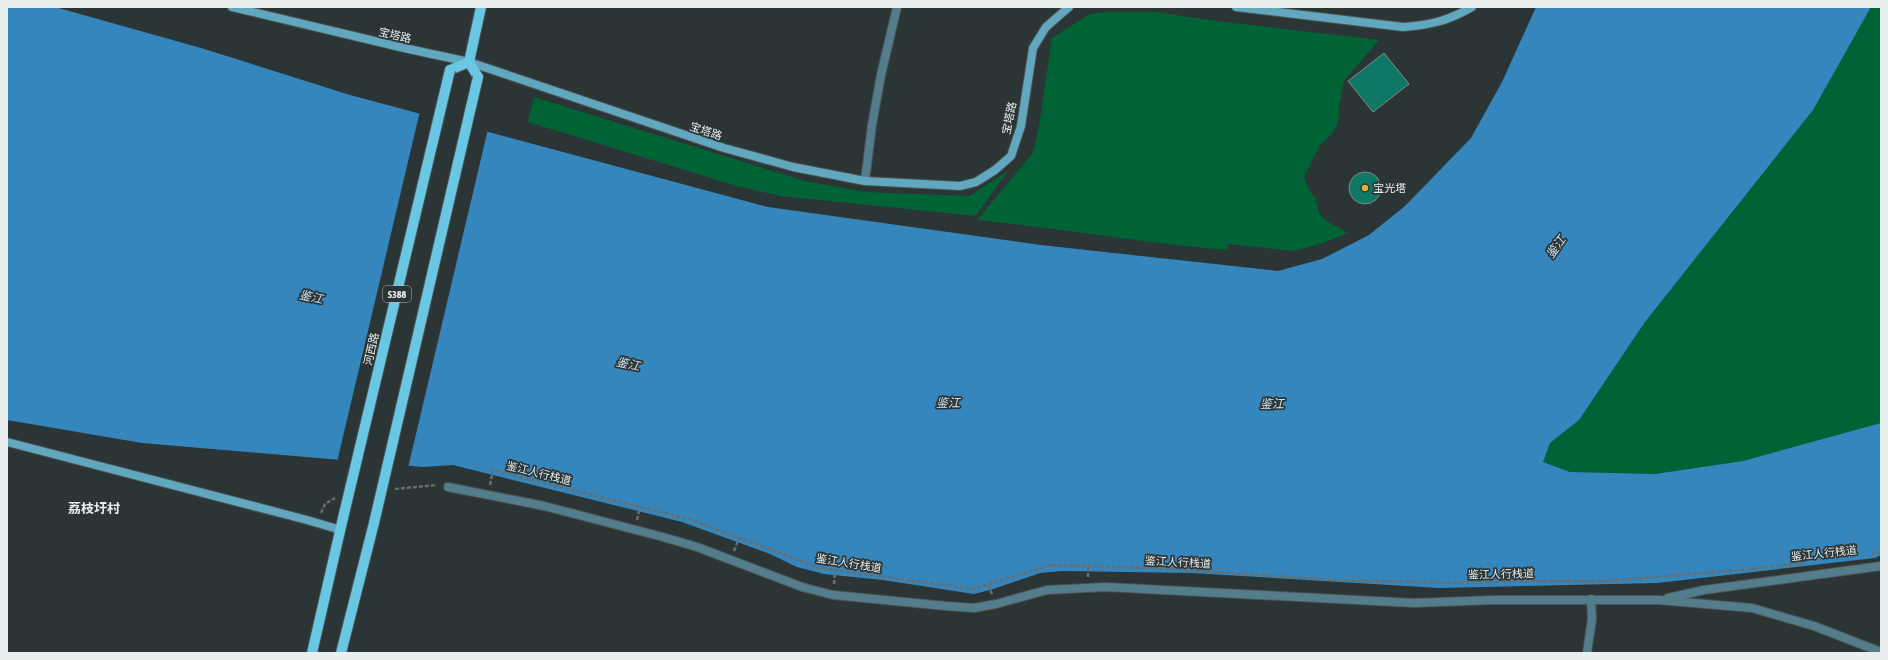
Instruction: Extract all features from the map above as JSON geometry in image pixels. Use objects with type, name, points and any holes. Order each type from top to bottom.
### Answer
[{"type":"main road","points":[[469,62],[481,7]]},
{"type":"main road","name":"河西路","points":[[312,653],[450,70],[469,62]]},
{"type":"main road","name":"S388","points":[[341,653],[374,523],[478,77],[469,62]]},
{"type":"street","name":"宝塔路","points":[[232,7],[469,62],[724,148],[793,167],[865,181],[960,186],[976,182],[995,170],[1011,156],[1021,126],[1033,48],[1046,27],[1069,7]]},
{"type":"street","points":[[865,181],[872,125],[881,75],[897,7]]},
{"type":"street","points":[[1236,7],[1403,27],[1430,25],[1457,15],[1472,7]]},
{"type":"street","points":[[7,442],[341,530]]},
{"type":"street","points":[[448,487],[544,506],[686,543],[815,590],[839,596],[960,608],[986,606],[1047,590],[1106,587],[1414,603],[1591,599],[1659,600],[1752,608],[1814,626],[1881,652]]},
{"type":"street","points":[[1659,600],[1704,590],[1855,571],[1881,566]]},
{"type":"street","points":[[1587,653],[1592,619],[1591,599]]},
{"type":"path","name":"鉴江人行栈道","points":[[493,470],[692,520],[818,568],[973,589],[1050,565],[1155,568],[1335,580],[1455,582],[1607,581],[1733,571],[1808,563]]},
{"type":"path","name":"鉴江人行栈道","points":[[1870,555],[1881,552]]},
{"type":"green space","points":[[1871,7],[1881,7],[1881,423],[1743,461],[1655,474],[1570,472],[1543,462],[1550,443],[1579,420],[1645,322],[1813,110]]},
{"type":"green space","points":[[1107,12],[1156,12],[1216,21],[1379,40],[1344,81],[1339,107],[1338,124],[1330,136],[1320,145],[1304,177],[1309,190],[1315,198],[1320,215],[1325,220],[1348,233],[1323,243],[1294,251],[1228,244],[1227,250],[977,220],[1033,153],[1039,126],[1052,38],[1090,14]]},
{"type":"green space","points":[[534,97],[808,182],[866,192],[969,196],[1008,171],[976,216],[780,196],[737,186],[528,122]]},
{"type":"water","name":"鉴江","points":[[7,7],[55,7],[201,48],[350,95],[768,207],[1041,245],[1278,271],[1322,259],[1369,235],[1405,206],[1471,138],[1502,82],[1536,7],[1871,7],[1813,110],[1645,322],[1579,420],[1550,443],[1543,462],[1570,472],[1655,474],[1743,461],[1881,423],[1881,555],[1875,558],[1657,583],[1439,588],[1192,573],[1062,571],[1040,573],[974,594],[883,580],[824,574],[797,567],[770,554],[682,522],[453,465],[423,467],[142,443],[7,420]]},
{"type":"pier","points":[[420,111],[488,129],[408,468],[337,462]]},
{"type":"building","points":[[1384,53],[1409,84],[1373,112],[1348,81]]},
{"type":"building","name":"宝光塔","points":[[1365,172],[1374,175],[1378,179],[1381,188],[1378,197],[1374,201],[1365,204],[1356,201],[1352,197],[1349,188],[1352,179],[1356,175]]},
{"type":"place","name":"宝光塔","points":[[1365,188]]},
{"type":"district","name":"荔枝圩村","points":[[94,508]]}]
